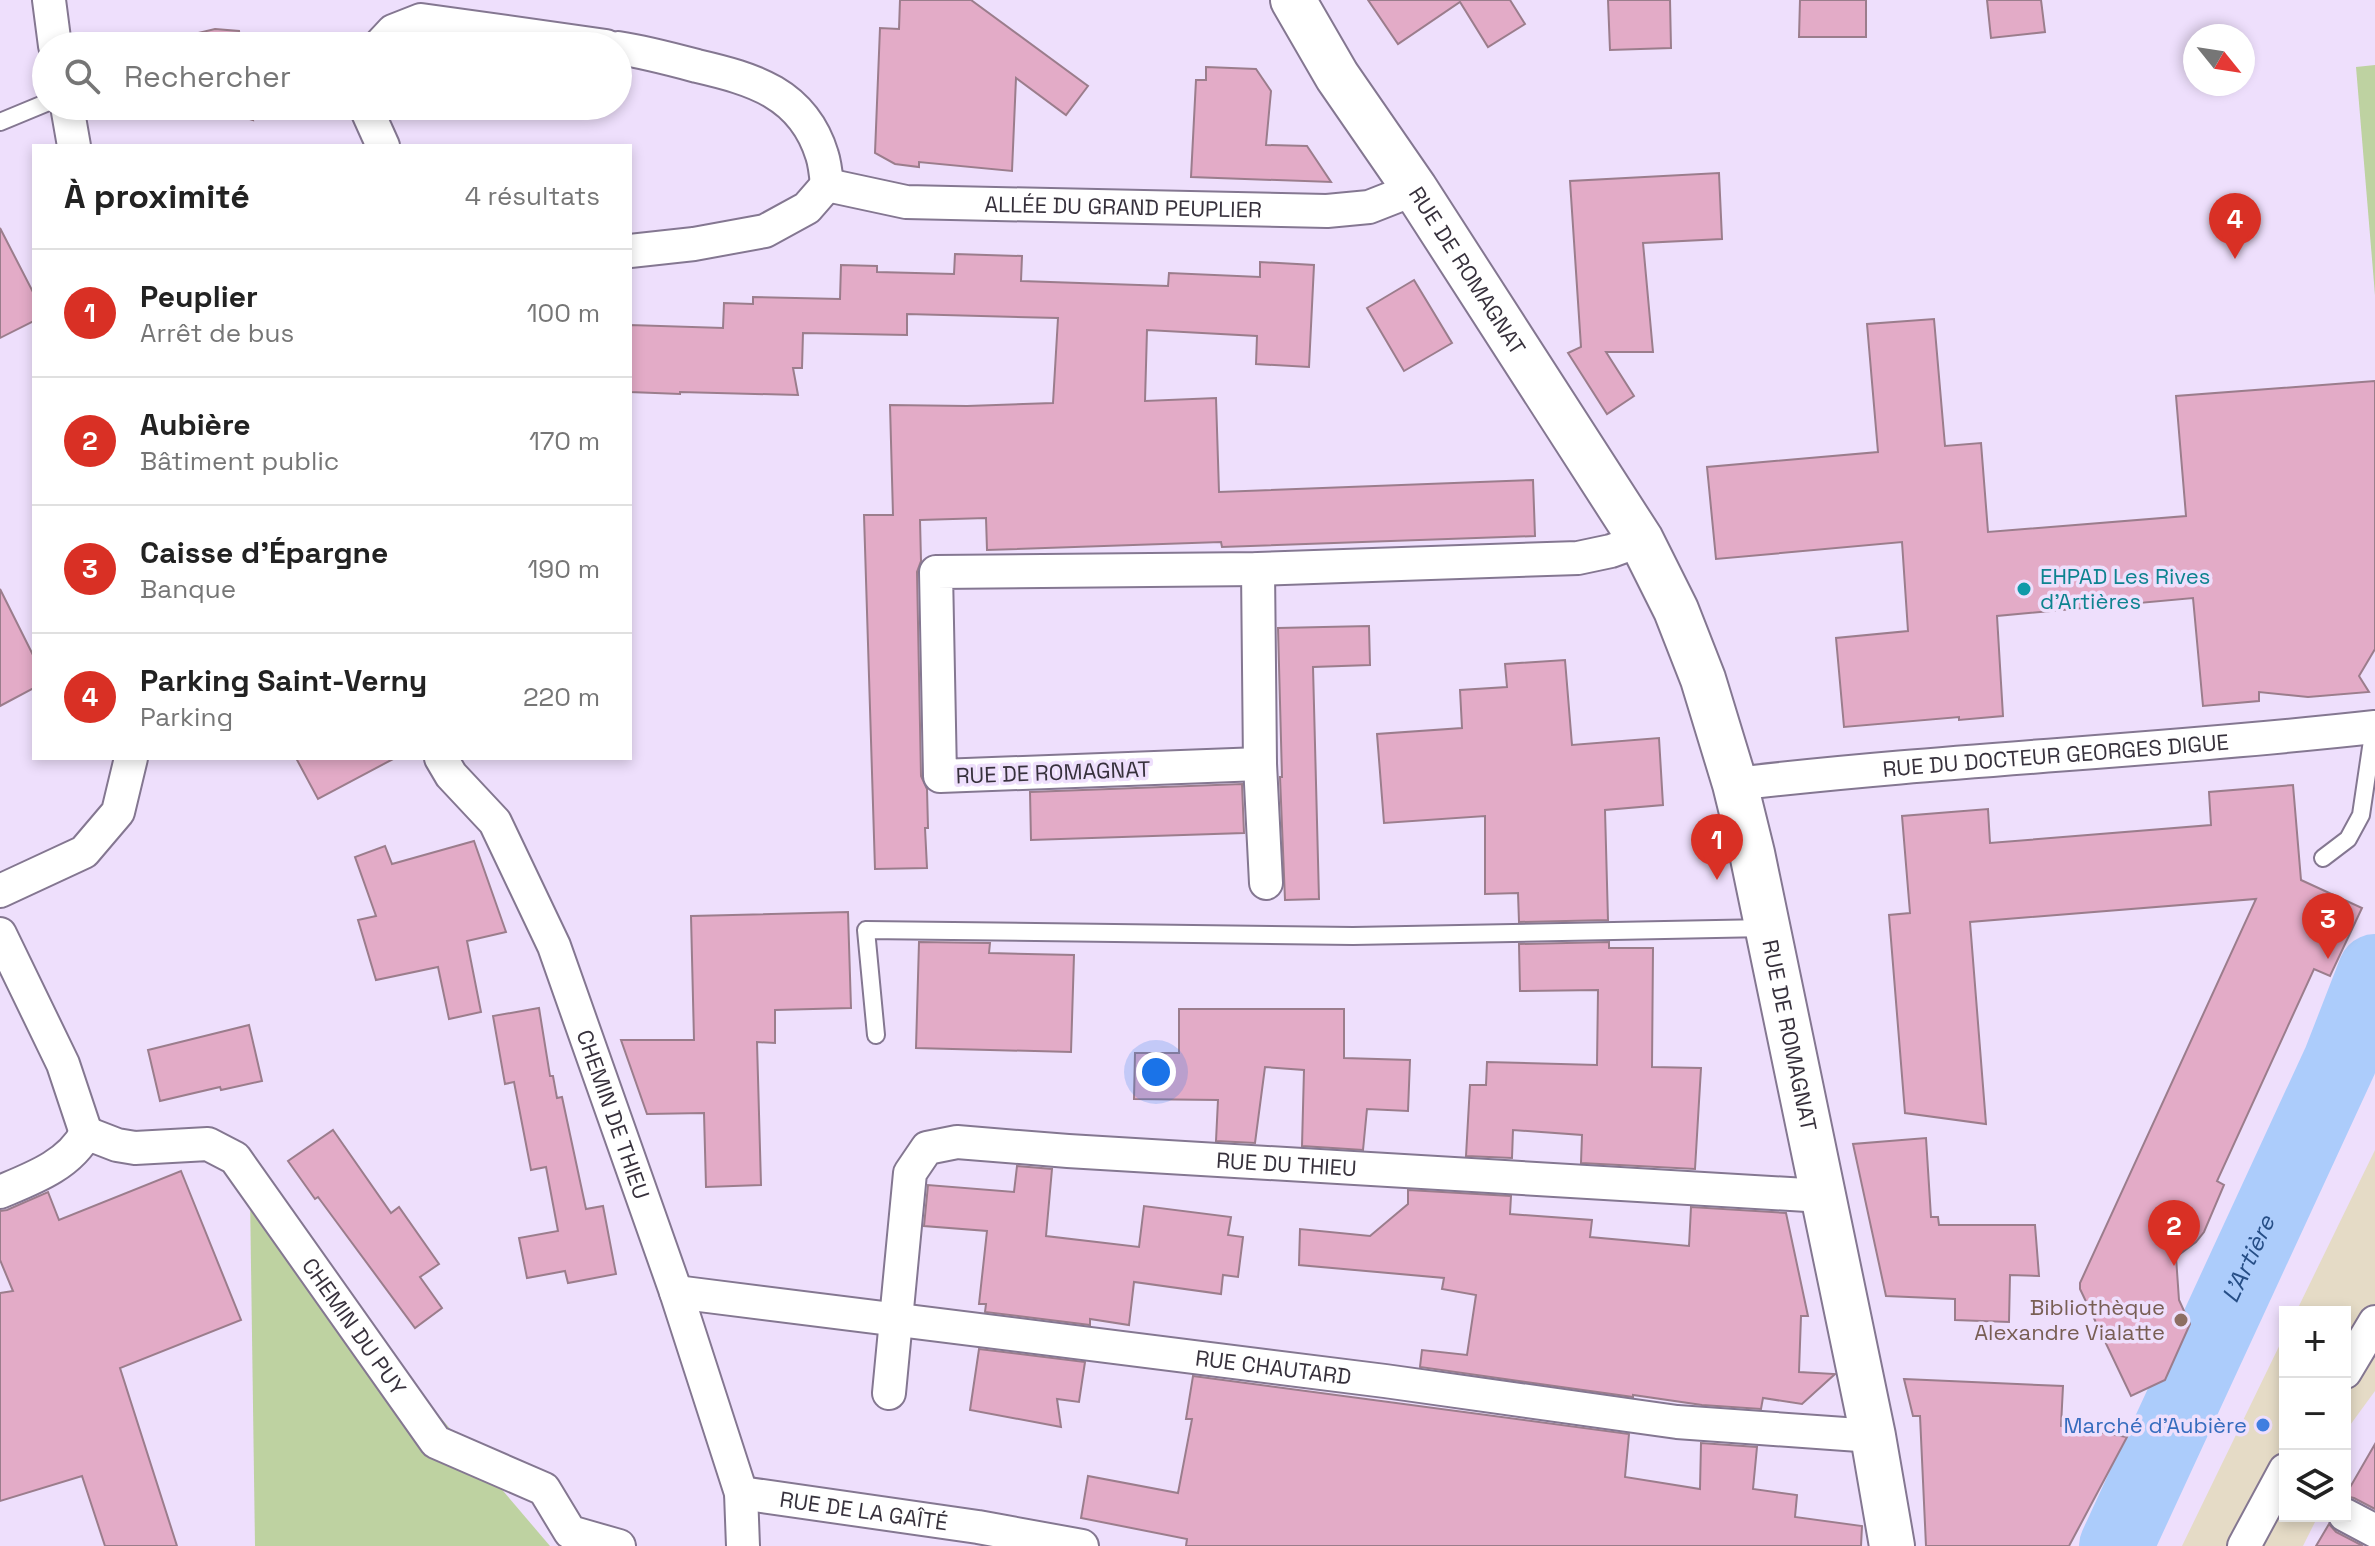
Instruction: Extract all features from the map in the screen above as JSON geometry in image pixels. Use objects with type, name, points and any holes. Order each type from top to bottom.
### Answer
[{"type":"main road","name":"RUE DE ROMAGNAT","points":[[1293,0],[1337,76],[1415,189],[1641,540],[1676,610],[1703,679],[1752,853],[1873,1436],[1892,1546]]},
{"type":"street","points":[[49,0],[53,32]]},
{"type":"street","points":[[392,32],[421,20],[506,32]]},
{"type":"street","points":[[632,51],[757,82],[788,100],[809,125],[822,154],[827,185],[807,208],[765,231],[694,244],[632,251]]},
{"type":"street","points":[[69,120],[74,144]]},
{"type":"street","points":[[371,120],[382,144]]},
{"type":"street","name":"ALLÉE DU GRAND PEUPLIER","points":[[827,185],[906,202],[1327,211],[1369,207],[1415,189]]},
{"type":"street","name":"RUE DE ROMAGNAT","points":[[1260,764],[940,776],[936,572],[1258,569],[1578,558],[1641,540]]},
{"type":"street","points":[[1258,569],[1260,764],[1266,883]]},
{"type":"street","name":"RUE DU DOCTEUR GEORGES DIGUE","points":[[1735,784],[1818,774],[2182,747],[2374,727]]},
{"type":"street","points":[[0,891],[84,852],[118,812],[131,760]]},
{"type":"street","name":"CHEMIN DE THIEU","points":[[442,760],[451,775],[495,822],[554,946],[676,1292],[741,1493],[743,1546]]},
{"type":"street","points":[[0,934],[63,1064],[86,1133],[81,1145],[61,1162],[38,1176],[0,1192]]},
{"type":"street","name":"CHEMIN DU PUY","points":[[86,1133],[117,1145],[135,1148],[208,1144],[235,1158],[436,1442],[544,1489],[570,1532],[619,1546]]},
{"type":"street","name":"RUE DU THIEU","points":[[889,1393],[910,1173],[927,1148],[957,1142],[1823,1196]]},
{"type":"street","name":"RUE CHAUTARD","points":[[676,1292],[1385,1381],[1677,1422],[1873,1436]]},
{"type":"street","points":[[2351,1362],[2375,1322]]},
{"type":"street","points":[[2244,1546],[2279,1485]]},
{"type":"street","name":"RUE DE LA GAÎTÉ","points":[[741,1493],[977,1537],[1082,1546]]},
{"type":"street","points":[[2351,1518],[2375,1531]]},
{"type":"lane","points":[[0,122],[32,109]]},
{"type":"lane","points":[[2323,858],[2348,839],[2361,815],[2374,727]]},
{"type":"lane","points":[[876,1035],[866,930],[1353,936],[1768,928]]},
{"type":"shaded area","points":[[2375,1150],[2375,1391],[2351,1424],[2351,1306],[2299,1306]]},
{"type":"shaded area","name":"Marché d'Aubière","points":[[2279,1346],[2279,1522],[2315,1522],[2303,1546],[2182,1546]]},
{"type":"green space","points":[[2375,65],[2375,295],[2356,67]]},
{"type":"green space","points":[[250,1194],[550,1546],[255,1546]]},
{"type":"building","points":[[900,0],[971,0],[1088,86],[1066,115],[1016,78],[1012,171],[919,162],[919,167],[895,164],[875,153],[880,28],[899,29]]},
{"type":"building","points":[[1368,0],[1510,0],[1525,24],[1488,47],[1460,2],[1398,44]]},
{"type":"building","points":[[1608,0],[1670,0],[1671,48],[1610,50]]},
{"type":"building","points":[[1800,0],[1866,0],[1866,37],[1799,37]]},
{"type":"building","points":[[1987,0],[2041,0],[2045,32],[1991,38]]},
{"type":"building","points":[[215,29],[239,32],[202,32]]},
{"type":"building","points":[[1206,67],[1256,69],[1271,91],[1266,145],[1307,146],[1331,182],[1191,177],[1196,80],[1206,80]]},
{"type":"building","points":[[1719,173],[1722,239],[1643,243],[1653,352],[1606,352],[1634,396],[1607,414],[1568,353],[1581,347],[1570,181]]},
{"type":"building","points":[[0,228],[32,290],[32,322],[0,338]]},
{"type":"building","points":[[955,254],[1022,256],[1021,281],[1168,286],[1169,273],[1260,277],[1260,262],[1314,265],[1309,367],[1256,364],[1257,336],[1147,330],[1145,401],[1216,398],[1219,492],[1533,480],[1535,536],[1222,547],[1221,542],[987,550],[986,518],[920,520],[921,561],[917,572],[921,776],[927,789],[927,868],[875,869],[864,515],[893,515],[890,405],[1053,403],[1058,318],[907,314],[907,335],[803,333],[802,368],[793,368],[798,395],[632,392],[632,325],[723,328],[724,303],[753,304],[753,297],[840,299],[841,265],[877,266],[877,272],[954,274]]},
{"type":"building","points":[[1414,280],[1452,343],[1404,371],[1367,308]]},
{"type":"building","points":[[1934,319],[1945,446],[1981,443],[1988,532],[2186,516],[2176,396],[2375,381],[2375,649],[2359,676],[2369,692],[2308,697],[2259,692],[2259,701],[2203,706],[2193,598],[1997,616],[2003,716],[1844,727],[1836,638],[1908,631],[1902,542],[1716,559],[1707,467],[1878,452],[1867,324]]},
{"type":"building","points":[[0,589],[32,653],[32,689],[0,706]]},
{"type":"building","points":[[1369,626],[1370,665],[1313,667],[1319,899],[1285,900],[1278,628]]},
{"type":"building","points":[[1565,660],[1572,745],[1659,738],[1663,805],[1605,810],[1608,920],[1519,922],[1518,893],[1485,894],[1485,816],[1384,823],[1377,734],[1462,728],[1460,690],[1507,687],[1505,664]]},
{"type":"building","points":[[297,760],[391,760],[318,799]]},
{"type":"building","points":[[1242,784],[1244,833],[1031,840],[1030,792]]},
{"type":"building","points":[[2293,785],[2301,880],[2362,908],[2330,976],[2314,969],[2217,1181],[2224,1185],[2204,1232],[2176,1257],[2179,1300],[2190,1324],[2165,1380],[2131,1396],[2080,1289],[2080,1283],[2256,899],[1970,922],[1986,1124],[1905,1113],[1889,915],[1910,913],[1902,816],[1988,809],[1990,843],[2211,825],[2209,792]]},
{"type":"building","points":[[474,841],[506,932],[467,941],[481,1012],[449,1019],[438,967],[376,980],[358,920],[376,916],[355,857],[385,846],[392,864]]},
{"type":"building","points":[[848,912],[851,1008],[775,1010],[775,1043],[757,1042],[761,1185],[706,1187],[704,1113],[647,1114],[621,1040],[694,1040],[691,916]]},
{"type":"building","points":[[919,942],[990,943],[989,953],[1074,955],[1071,1052],[916,1048]]},
{"type":"building","points":[[1609,942],[1609,948],[1653,948],[1652,1067],[1701,1068],[1695,1169],[1581,1163],[1582,1135],[1513,1130],[1512,1158],[1466,1156],[1470,1085],[1486,1085],[1487,1062],[1597,1065],[1598,990],[1520,991],[1519,944]]},
{"type":"building","points":[[539,1008],[550,1076],[553,1076],[557,1098],[562,1097],[586,1209],[603,1206],[616,1274],[568,1283],[565,1271],[527,1278],[519,1238],[558,1231],[546,1167],[531,1170],[514,1082],[505,1084],[493,1016]]},
{"type":"building","points":[[1179,1009],[1344,1009],[1344,1058],[1410,1060],[1408,1111],[1367,1109],[1363,1150],[1302,1146],[1304,1070],[1265,1067],[1255,1143],[1216,1141],[1218,1100],[1134,1099],[1135,1053],[1179,1053]]},
{"type":"building","points":[[249,1025],[262,1081],[160,1101],[148,1050]]},
{"type":"building","points":[[333,1130],[391,1213],[399,1207],[439,1264],[420,1277],[442,1308],[415,1328],[288,1161]]},
{"type":"building","points":[[1926,1138],[1931,1217],[1938,1217],[1939,1225],[2035,1225],[2039,1276],[2010,1275],[2009,1322],[1955,1320],[1955,1299],[1886,1296],[1853,1144]]},
{"type":"building","points":[[1017,1166],[1052,1169],[1046,1236],[1139,1247],[1144,1206],[1231,1217],[1228,1235],[1243,1237],[1238,1277],[1223,1275],[1221,1294],[1134,1282],[1129,1325],[1090,1319],[1090,1325],[985,1312],[986,1304],[979,1304],[987,1231],[924,1226],[928,1185],[1014,1192]]},
{"type":"building","points":[[181,1171],[241,1320],[120,1368],[177,1546],[105,1546],[82,1476],[0,1501],[0,1293],[13,1291],[0,1260],[0,1211],[48,1192],[59,1220]]},
{"type":"building","points":[[1408,1190],[1511,1196],[1510,1214],[1592,1220],[1590,1237],[1689,1246],[1691,1207],[1786,1213],[1808,1316],[1801,1316],[1799,1372],[1835,1374],[1802,1404],[1763,1398],[1761,1409],[1633,1397],[1420,1367],[1422,1350],[1467,1355],[1476,1295],[1442,1289],[1444,1278],[1299,1265],[1300,1229],[1370,1236],[1408,1204]]},
{"type":"building","points":[[979,1349],[1085,1362],[1079,1402],[1057,1399],[1061,1427],[970,1410]]},
{"type":"building","points":[[1193,1376],[1629,1434],[1625,1477],[1700,1489],[1701,1443],[1757,1447],[1753,1489],[1797,1495],[1795,1517],[1862,1526],[1861,1546],[1186,1546],[1187,1539],[1081,1518],[1088,1476],[1178,1493],[1192,1419],[1186,1419]]},
{"type":"building","points":[[1904,1379],[2063,1386],[2061,1426],[2127,1437],[2069,1546],[1926,1546],[1920,1416],[1913,1416]]},
{"type":"building","points":[[2375,1444],[2375,1509],[2351,1497],[2351,1486]]},
{"type":"building","points":[[2329,1524],[2336,1532],[2363,1546],[2316,1546]]},
{"type":"waterway","name":"L'Artière","points":[[2116,1546],[2340,1061],[2375,971]]},
{"type":"place","name":"Parking Saint-Verny","points":[[2235,259]]},
{"type":"place","name":"EHPAD Les Rives d'Artières","points":[[2024,589]]},
{"type":"place","name":"Peuplier","points":[[1717,880]]},
{"type":"place","name":"Caisse d'Épargne","points":[[2328,959]]},
{"type":"place","name":"Aubière","points":[[2174,1266]]},
{"type":"place","name":"Bibliothèque Alexandre Vialatte","points":[[2181,1320]]},
{"type":"place","name":"Marché d'Aubière","points":[[2263,1425]]}]
